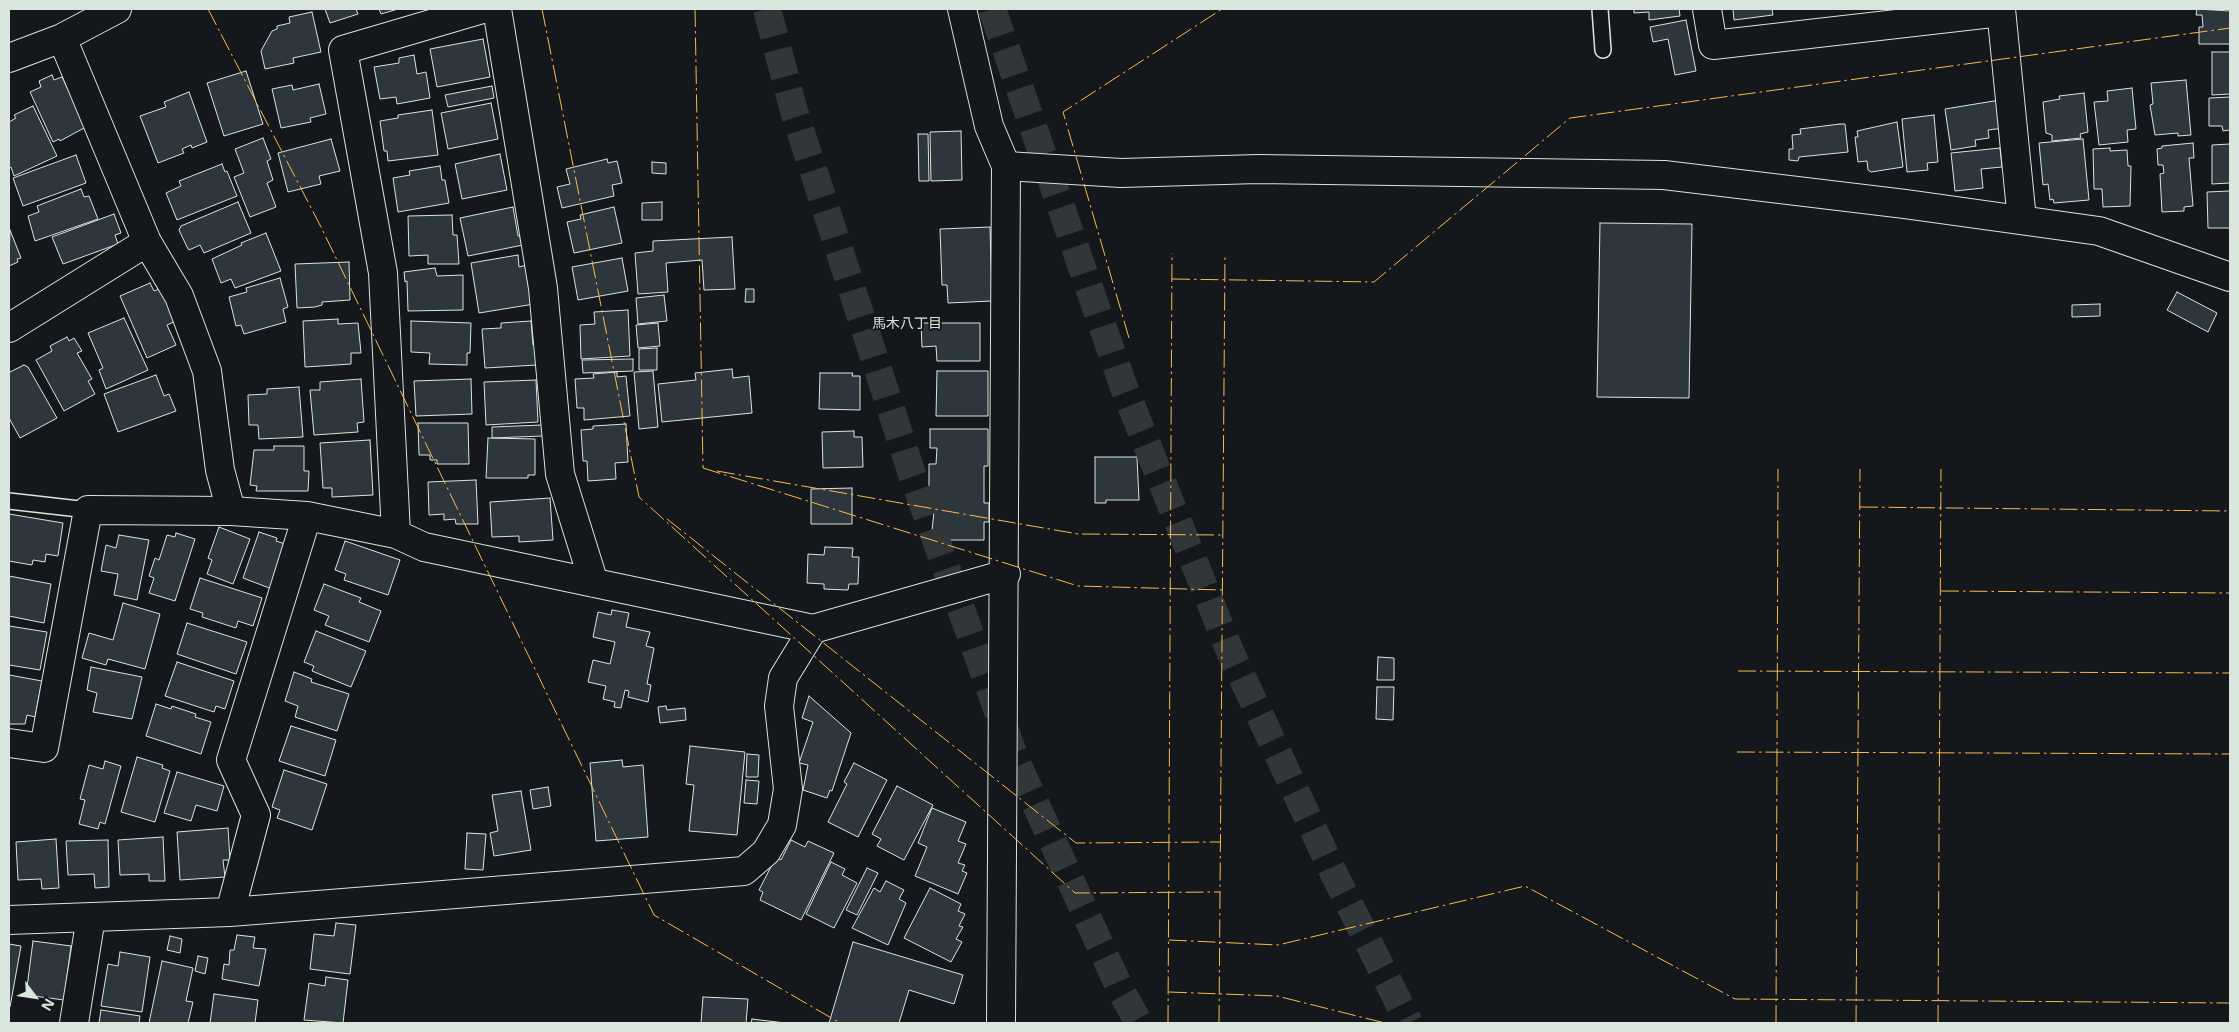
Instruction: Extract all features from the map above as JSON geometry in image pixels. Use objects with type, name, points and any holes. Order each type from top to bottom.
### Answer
[{"type":"street","points":[[9,58],[62,38],[117,9]]},
{"type":"street","points":[[396,534],[383,273],[343,50],[482,9]]},
{"type":"street","points":[[497,9],[543,288],[560,474],[594,583]]},
{"type":"street","points":[[962,9],[990,126],[1006,166],[1004,381],[1006,574],[1001,1023]]},
{"type":"street","points":[[1707,9],[1713,45],[1854,19],[2001,10],[2022,220]]},
{"type":"street","points":[[62,38],[147,242],[179,296],[207,371],[220,470],[231,511]]},
{"type":"street","points":[[1006,166],[1121,173],[1258,169],[1664,174],[2099,231],[2230,277]]},
{"type":"street","points":[[2099,231],[2118,227],[2230,260]]},
{"type":"street","points":[[9,328],[147,242]]},
{"type":"street","points":[[9,743],[44,748],[88,510],[231,511],[307,516],[396,534],[424,547],[813,629],[1006,574]]},
{"type":"street","points":[[230,912],[256,815],[230,760],[307,516]]},
{"type":"street","points":[[9,920],[230,912],[744,872],[766,852],[782,824],[788,788],[779,706],[783,678],[813,629]]},
{"type":"street","points":[[74,1023],[91,917]]},
{"type":"lane","points":[[1600,9],[1602,50]]},
{"type":"lane","points":[[9,501],[88,510]]},
{"type":"building","points":[[325,9],[356,9],[358,14],[330,23]]},
{"type":"building","points":[[379,9],[398,9],[381,14]]},
{"type":"building","points":[[1634,9],[1679,9],[1680,16],[1649,20],[1649,12],[1634,13]]},
{"type":"building","points":[[1733,9],[1772,9],[1773,15],[1734,20]]},
{"type":"building","points":[[2197,9],[2230,11],[2230,44],[2199,44],[2199,27],[2203,27],[2202,15],[2196,15]]},
{"type":"building","points":[[312,12],[321,52],[293,58],[294,63],[265,69],[261,51],[272,31],[277,29],[277,26],[290,23],[289,17]]},
{"type":"building","points":[[1686,20],[1696,71],[1675,75],[1668,39],[1653,42],[1650,27]]},
{"type":"building","points":[[483,39],[490,77],[437,87],[430,49]]},
{"type":"building","points":[[2212,52],[2230,52],[2230,94],[2212,95]]},
{"type":"building","points":[[414,55],[417,74],[426,72],[430,98],[397,104],[396,97],[380,99],[374,67],[399,63],[399,58]]},
{"type":"building","points":[[246,71],[263,124],[224,136],[207,83]]},
{"type":"building","points":[[52,75],[54,80],[62,77],[86,127],[60,141],[59,139],[53,142],[30,92],[41,87],[39,81]]},
{"type":"building","points":[[2186,80],[2191,135],[2178,136],[2178,133],[2155,135],[2150,105],[2153,104],[2151,83]]},
{"type":"building","points":[[319,84],[326,114],[310,118],[311,122],[281,128],[272,89],[292,85],[293,90]]},
{"type":"building","points":[[492,86],[494,98],[448,107],[445,95]]},
{"type":"building","points":[[2132,88],[2136,129],[2127,130],[2128,142],[2099,145],[2094,102],[2108,101],[2107,91]]},
{"type":"building","points":[[189,92],[207,142],[192,148],[191,145],[182,149],[184,153],[158,163],[140,116],[166,107],[164,102]]},
{"type":"building","points":[[2084,93],[2088,132],[2080,134],[2081,138],[2052,141],[2052,135],[2046,133],[2043,102],[2060,99],[2059,96]]},
{"type":"building","points":[[2230,97],[2230,130],[2223,131],[2222,126],[2209,126],[2209,98]]},
{"type":"building","points":[[2000,100],[2004,128],[1988,130],[1989,138],[1975,140],[1976,146],[1951,150],[1945,109]]},
{"type":"building","points":[[491,103],[498,139],[448,149],[441,113]]},
{"type":"building","points":[[33,106],[57,156],[14,176],[11,167],[9,168],[9,122],[16,118],[14,115]]},
{"type":"building","points":[[432,110],[438,155],[388,161],[387,151],[384,151],[380,121],[398,118],[398,115]]},
{"type":"building","points":[[1934,115],[1938,162],[1927,163],[1928,170],[1907,172],[1902,119]]},
{"type":"building","points":[[1897,122],[1903,167],[1871,172],[1868,170],[1867,161],[1858,162],[1855,137],[1858,137],[1857,131]]},
{"type":"building","points":[[1845,124],[1848,152],[1799,157],[1798,161],[1789,160],[1789,149],[1793,149],[1792,135],[1801,134],[1800,129]]},
{"type":"building","points":[[961,131],[962,180],[931,181],[930,132]]},
{"type":"building","points":[[918,134],[928,134],[929,181],[919,181]]},
{"type":"building","points":[[263,138],[271,159],[267,161],[273,180],[267,183],[276,207],[250,217],[234,177],[244,173],[235,149]]},
{"type":"building","points":[[331,139],[340,171],[319,176],[321,184],[288,192],[278,153]]},
{"type":"building","points":[[2083,139],[2089,200],[2054,203],[2053,199],[2050,200],[2048,184],[2043,185],[2039,143]]},
{"type":"building","points":[[2193,143],[2194,158],[2189,158],[2193,206],[2184,207],[2184,211],[2162,212],[2160,174],[2164,173],[2163,165],[2158,165],[2157,149],[2162,148],[2162,146]]},
{"type":"building","points":[[2230,144],[2230,183],[2212,184],[2212,145]]},
{"type":"building","points":[[2000,148],[2002,167],[1981,169],[1983,188],[1955,191],[1951,153]]},
{"type":"building","points":[[2110,148],[2110,151],[2127,150],[2128,166],[2131,166],[2130,206],[2103,207],[2102,189],[2094,189],[2093,149]]},
{"type":"building","points":[[500,154],[507,190],[462,199],[455,164]]},
{"type":"building","points":[[76,155],[86,183],[23,206],[13,178]]},
{"type":"building","points":[[607,159],[608,163],[617,161],[622,183],[612,185],[614,196],[562,208],[557,187],[570,184],[566,169]]},
{"type":"building","points":[[652,162],[666,163],[666,174],[652,173]]},
{"type":"building","points":[[222,164],[225,172],[227,171],[237,196],[177,220],[166,193],[181,186],[179,181]]},
{"type":"building","points":[[440,166],[442,180],[445,180],[449,203],[398,212],[393,178],[410,175],[409,171]]},
{"type":"building","points":[[81,189],[84,197],[89,196],[98,219],[35,241],[28,216],[39,212],[37,206]]},
{"type":"building","points":[[2230,191],[2230,228],[2208,228],[2207,192]]},
{"type":"building","points":[[238,202],[251,233],[204,253],[200,245],[189,250],[179,230],[181,226]]},
{"type":"building","points":[[662,202],[662,220],[642,220],[642,203]]},
{"type":"building","points":[[513,207],[518,236],[521,236],[523,245],[468,256],[460,218]]},
{"type":"building","points":[[614,207],[622,243],[574,253],[567,222],[581,219],[580,215]]},
{"type":"building","points":[[114,214],[121,233],[115,235],[118,244],[63,264],[52,237]]},
{"type":"building","points":[[452,215],[453,235],[457,235],[459,264],[428,264],[428,255],[409,256],[408,216]]},
{"type":"building","points":[[1600,223],[1692,224],[1689,398],[1597,397]]},
{"type":"building","points":[[990,227],[992,301],[948,303],[947,285],[942,285],[940,229]]},
{"type":"building","points":[[10,230],[21,258],[17,259],[18,262],[9,266]]},
{"type":"building","points":[[266,233],[281,271],[235,288],[231,279],[221,283],[212,259],[242,245],[241,243]]},
{"type":"building","points":[[732,237],[735,289],[704,290],[702,260],[666,263],[668,292],[638,294],[635,253],[653,251],[653,241]]},
{"type":"building","points":[[518,255],[519,267],[527,265],[534,304],[479,313],[471,263]]},
{"type":"building","points":[[622,258],[628,291],[578,300],[572,267]]},
{"type":"building","points":[[349,262],[350,300],[322,302],[322,305],[315,307],[297,308],[295,264]]},
{"type":"building","points":[[435,268],[437,276],[463,275],[463,310],[408,311],[407,281],[405,282],[404,272]]},
{"type":"building","points":[[280,278],[288,307],[283,309],[286,322],[244,334],[241,325],[236,326],[229,297],[247,292],[246,288]]},
{"type":"building","points":[[150,283],[154,291],[159,289],[161,293],[163,291],[176,321],[167,325],[176,345],[147,358],[120,296]]},
{"type":"building","points":[[746,289],[754,289],[754,302],[745,302]]},
{"type":"building","points":[[2177,292],[2217,313],[2208,332],[2167,310]]},
{"type":"building","points":[[664,295],[667,321],[638,324],[636,298]]},
{"type":"building","points":[[2100,304],[2100,316],[2072,317],[2072,305]]},
{"type":"building","points":[[628,310],[630,356],[581,359],[580,325],[595,324],[594,312]]},
{"type":"building","points":[[124,318],[148,370],[106,389],[99,370],[103,368],[88,333]]},
{"type":"building","points":[[338,319],[338,324],[358,323],[361,353],[351,353],[351,364],[305,367],[303,321]]},
{"type":"building","points":[[411,321],[471,323],[470,353],[467,353],[467,365],[429,364],[430,353],[411,352]]},
{"type":"building","points":[[531,321],[533,345],[537,345],[537,365],[485,368],[482,329],[501,328],[501,323]]},
{"type":"building","points":[[658,323],[660,346],[638,348],[636,325]]},
{"type":"building","points":[[921,323],[980,323],[980,361],[937,361],[936,346],[922,347]]},
{"type":"building","points":[[67,337],[69,341],[74,338],[82,351],[77,353],[92,379],[88,381],[95,394],[64,411],[36,360],[52,351],[50,346]]},
{"type":"building","points":[[657,348],[657,370],[639,370],[639,349]]},
{"type":"building","points":[[633,359],[633,371],[583,373],[582,360]]},
{"type":"building","points":[[24,365],[28,367],[57,418],[20,438],[9,418],[9,371]]},
{"type":"building","points":[[732,369],[733,378],[749,376],[752,413],[662,422],[658,384],[696,380],[695,373]]},
{"type":"building","points":[[653,371],[658,427],[639,429],[634,372]]},
{"type":"building","points":[[937,371],[988,371],[988,416],[936,416]]},
{"type":"building","points":[[617,372],[617,377],[626,376],[630,416],[584,420],[584,408],[577,408],[575,379],[594,378],[593,374]]},
{"type":"building","points":[[820,373],[853,373],[852,376],[860,376],[860,410],[819,409]]},
{"type":"building","points":[[156,375],[164,396],[169,394],[176,411],[118,432],[104,394]]},
{"type":"building","points":[[361,379],[364,422],[357,423],[358,432],[314,435],[310,390],[320,390],[320,382]]},
{"type":"building","points":[[471,379],[472,414],[416,416],[414,381]]},
{"type":"building","points":[[536,380],[538,422],[486,425],[484,382]]},
{"type":"building","points":[[299,387],[303,437],[259,439],[258,425],[249,425],[248,395],[267,394],[267,389]]},
{"type":"building","points":[[418,423],[468,423],[469,464],[437,464],[437,460],[430,460],[430,455],[419,455]]},
{"type":"building","points":[[626,424],[628,462],[615,463],[616,479],[588,481],[587,461],[583,461],[581,430],[593,429],[593,426]]},
{"type":"building","points":[[542,425],[543,436],[492,438],[492,427]]},
{"type":"building","points":[[930,429],[988,429],[988,466],[984,466],[984,503],[989,503],[989,522],[984,522],[984,540],[931,540],[935,502],[929,502],[929,464],[936,464],[937,448],[930,448]]},
{"type":"building","points":[[854,431],[854,437],[862,437],[863,467],[823,468],[822,432]]},
{"type":"building","points":[[488,438],[535,439],[535,475],[528,475],[528,478],[486,478]]},
{"type":"building","points":[[370,440],[373,495],[332,497],[332,488],[323,488],[320,443]]},
{"type":"building","points":[[274,446],[304,446],[304,471],[309,471],[308,491],[256,491],[257,486],[250,485],[254,450],[274,450]]},
{"type":"building","points":[[1095,457],[1137,457],[1139,500],[1106,500],[1106,503],[1095,503]]},
{"type":"building","points":[[476,480],[478,524],[456,524],[455,519],[444,520],[444,514],[429,515],[428,482]]},
{"type":"building","points":[[852,488],[852,524],[811,524],[811,489]]},
{"type":"building","points":[[550,498],[553,540],[519,542],[519,536],[492,537],[490,502]]},
{"type":"building","points":[[9,514],[63,523],[58,556],[46,554],[45,562],[33,560],[32,565],[9,561]]},
{"type":"building","points":[[219,527],[250,539],[233,584],[207,574],[212,560],[208,558]]},
{"type":"building","points":[[259,532],[277,538],[276,541],[288,545],[272,589],[243,578]]},
{"type":"building","points":[[176,533],[195,539],[175,601],[149,593],[154,578],[149,576],[155,558],[159,560],[167,535],[175,537]]},
{"type":"building","points":[[119,535],[149,540],[137,600],[114,595],[118,574],[101,571],[106,545],[116,548]]},
{"type":"building","points":[[345,541],[400,560],[388,595],[344,580],[346,574],[335,570]]},
{"type":"building","points":[[825,547],[853,548],[852,557],[859,557],[858,584],[849,584],[848,590],[824,589],[824,584],[807,583],[808,554],[824,555]]},
{"type":"building","points":[[9,576],[51,584],[44,623],[9,616]]},
{"type":"building","points":[[200,578],[262,598],[253,626],[238,621],[236,628],[202,617],[203,613],[190,609]]},
{"type":"building","points":[[324,584],[361,598],[359,602],[381,611],[369,642],[325,625],[329,616],[314,610]]},
{"type":"building","points":[[123,603],[160,614],[145,669],[108,659],[106,665],[82,658],[89,633],[113,640]]},
{"type":"building","points":[[612,610],[629,613],[626,627],[650,632],[646,646],[654,648],[647,684],[651,685],[648,702],[628,697],[629,691],[625,690],[621,708],[614,707],[615,702],[603,699],[606,686],[588,682],[593,660],[610,664],[615,642],[593,637],[598,612],[611,615]]},
{"type":"building","points":[[187,623],[247,642],[236,674],[177,654]]},
{"type":"building","points":[[9,626],[47,632],[40,670],[9,665]]},
{"type":"building","points":[[316,631],[366,651],[351,687],[312,671],[314,666],[304,662]]},
{"type":"building","points":[[1378,657],[1394,658],[1394,680],[1377,680]]},
{"type":"building","points":[[177,662],[234,681],[225,709],[216,706],[214,712],[165,696]]},
{"type":"building","points":[[91,667],[142,677],[132,719],[93,712],[97,693],[87,690]]},
{"type":"building","points":[[294,672],[312,679],[311,682],[349,694],[337,731],[295,717],[298,706],[285,701]]},
{"type":"building","points":[[9,675],[42,681],[35,717],[27,715],[25,724],[9,724]]},
{"type":"building","points":[[1377,687],[1394,687],[1393,720],[1376,719]]},
{"type":"building","points":[[809,696],[851,733],[832,791],[830,790],[827,798],[803,790],[808,765],[799,763],[813,722],[802,718]]},
{"type":"building","points":[[156,704],[171,709],[172,706],[196,714],[195,717],[211,722],[201,754],[146,736]]},
{"type":"building","points":[[666,706],[667,710],[685,708],[686,720],[660,723],[658,707]]},
{"type":"building","points":[[291,726],[336,740],[325,776],[279,761]]},
{"type":"building","points":[[690,746],[745,752],[737,835],[689,831],[694,785],[686,784]]},
{"type":"building","points":[[747,754],[759,755],[758,777],[746,777]]},
{"type":"building","points":[[137,757],[163,765],[162,768],[170,771],[155,822],[121,812]]},
{"type":"building","points":[[622,760],[623,767],[643,765],[648,837],[596,841],[590,763]]},
{"type":"building","points":[[105,761],[121,766],[105,824],[100,822],[98,829],[79,824],[85,800],[80,799],[89,765],[103,769]]},
{"type":"building","points":[[854,763],[887,780],[858,837],[828,822],[847,784],[844,782]]},
{"type":"building","points":[[284,770],[327,784],[312,830],[277,818],[280,810],[272,807]]},
{"type":"building","points":[[177,772],[224,786],[217,811],[196,805],[191,821],[164,813]]},
{"type":"building","points":[[746,780],[759,781],[757,804],[744,803]]},
{"type":"building","points":[[897,786],[933,805],[904,860],[877,846],[881,839],[872,834]]},
{"type":"building","points":[[548,787],[551,806],[533,809],[530,790]]},
{"type":"building","points":[[521,791],[531,850],[494,856],[490,833],[498,831],[492,795]]},
{"type":"building","points":[[932,808],[966,822],[958,841],[966,844],[958,863],[965,865],[962,871],[967,873],[958,894],[915,876],[927,847],[918,843]]},
{"type":"building","points":[[228,828],[230,860],[223,860],[225,877],[180,880],[177,832]]},
{"type":"building","points":[[467,833],[486,834],[483,870],[465,869]]},
{"type":"building","points":[[163,837],[165,881],[149,881],[149,874],[120,875],[118,840]]},
{"type":"building","points":[[56,839],[59,888],[42,889],[41,879],[18,880],[16,842]]},
{"type":"building","points":[[108,840],[109,887],[95,888],[94,874],[68,875],[66,841]]},
{"type":"building","points":[[791,840],[805,847],[808,841],[834,853],[801,920],[760,900],[763,892],[759,890],[776,857],[781,860]]},
{"type":"building","points":[[831,862],[845,869],[842,875],[857,883],[834,928],[806,914]]},
{"type":"building","points":[[867,868],[878,873],[857,915],[846,910]]},
{"type":"building","points":[[886,881],[904,890],[899,899],[906,903],[888,945],[852,928],[874,888],[880,892]]},
{"type":"building","points":[[930,888],[961,904],[958,911],[965,914],[959,926],[963,927],[956,939],[962,942],[951,962],[904,938]]},
{"type":"building","points":[[336,923],[356,925],[350,974],[310,969],[314,934],[334,936]]},
{"type":"building","points":[[237,935],[255,937],[253,948],[266,949],[259,986],[222,979],[224,964],[229,965],[230,950],[234,950]]},
{"type":"building","points":[[170,936],[182,939],[180,953],[167,950]]},
{"type":"building","points":[[33,941],[71,946],[64,1000],[26,995]]},
{"type":"building","points":[[853,942],[963,975],[954,1004],[909,990],[899,1023],[829,1023]]},
{"type":"building","points":[[9,944],[21,946],[10,1007],[9,1007]]},
{"type":"building","points":[[120,952],[150,957],[142,1012],[101,1006],[108,964],[118,966]]},
{"type":"building","points":[[198,956],[208,958],[205,974],[195,971]]},
{"type":"building","points":[[162,961],[193,968],[186,1001],[193,1002],[188,1023],[149,1023]]},
{"type":"building","points":[[326,977],[348,980],[343,1023],[304,1020],[309,983],[325,986]]},
{"type":"building","points":[[214,994],[258,1000],[255,1023],[210,1023]]},
{"type":"building","points":[[703,997],[748,999],[746,1023],[701,1023]]},
{"type":"building","points":[[101,1010],[140,1016],[139,1023],[99,1023]]},
{"type":"building","points":[[752,1019],[785,1023],[751,1023]]},
{"type":"tunnel","points":[[767,9],[794,111],[911,471],[1016,761],[1121,991],[1139,1023]]},
{"type":"tunnel","points":[[992,9],[1123,385],[1229,649],[1335,876],[1409,1023]]},
{"type":"power","points":[[208,9],[321,227],[654,915],[840,1023]]},
{"type":"power","points":[[542,9],[639,497],[1075,893],[1220,892]]},
{"type":"power","points":[[695,9],[703,468]]},
{"type":"power","points":[[1129,338],[1063,112],[1222,9]]},
{"type":"power","points":[[1172,279],[1374,282],[1570,118],[2230,28]]},
{"type":"power","points":[[1168,1023],[1172,253]]},
{"type":"power","points":[[1219,1023],[1225,254]]},
{"type":"power","points":[[703,468],[1078,586],[1222,590]]},
{"type":"power","points":[[1776,1023],[1778,469]]},
{"type":"power","points":[[1856,1023],[1860,469]]},
{"type":"power","points":[[1938,1023],[1941,469]]},
{"type":"power","points":[[717,471],[1078,534],[1222,535]]},
{"type":"power","points":[[1860,507],[2230,511]]},
{"type":"power","points":[[667,519],[1076,843],[1220,842]]},
{"type":"power","points":[[1941,591],[2230,593]]},
{"type":"power","points":[[1738,671],[2230,673]]},
{"type":"power","points":[[1737,752],[2230,754]]},
{"type":"power","points":[[1169,940],[1278,945],[1525,886],[1735,999],[2230,1003]]},
{"type":"power","points":[[1169,992],[1277,996],[1385,1023]]},
{"type":"district","name":"馬木八丁目","points":[[907,324]]}]
